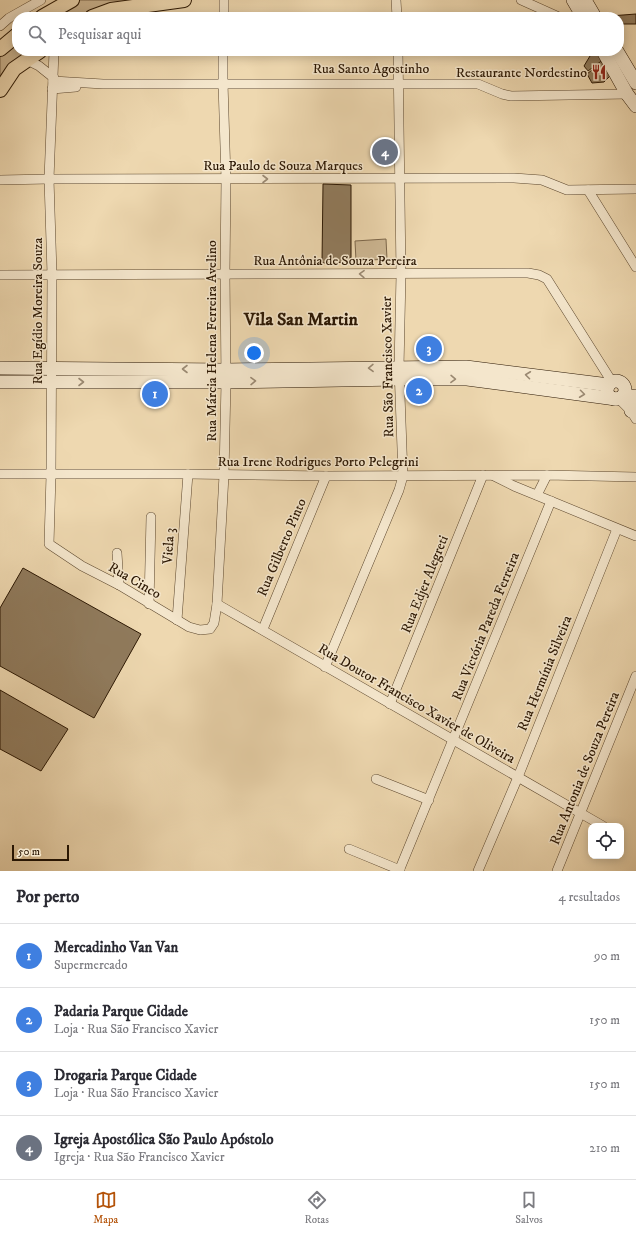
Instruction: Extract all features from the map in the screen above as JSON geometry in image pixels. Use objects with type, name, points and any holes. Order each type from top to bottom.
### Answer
[{"type":"main road","points":[[51,12],[72,0]]},
{"type":"main road","points":[[106,12],[184,0]]},
{"type":"main road","points":[[573,0],[580,12]]},
{"type":"main road","points":[[585,0],[592,12]]},
{"type":"main road","points":[[0,49],[12,39]]},
{"type":"main road","points":[[0,90],[14,69],[33,56]]},
{"type":"main road","points":[[606,56],[631,93],[636,106]]},
{"type":"main road","points":[[620,56],[636,83]]},
{"type":"main road","points":[[0,368],[51,368],[225,376]]},
{"type":"main road","points":[[0,382],[399,373],[466,368],[623,384],[625,390],[618,398]]},
{"type":"main road","points":[[399,373],[467,379],[618,398],[636,396]]},
{"type":"main road","points":[[614,383],[636,382]]},
{"type":"street","points":[[20,12],[42,0]]},
{"type":"street","points":[[224,0],[224,12]]},
{"type":"street","points":[[396,0],[397,12]]},
{"type":"street","points":[[521,0],[548,12]]},
{"type":"street","points":[[0,26],[12,16]]},
{"type":"street","name":"Rua Egídio Moreira Souza","points":[[49,544],[51,475],[52,274],[49,179],[54,56]]},
{"type":"street","name":"Rua Márcia Helena Ferreira Avelino","points":[[210,629],[214,623],[217,604],[224,475],[226,179],[223,56]]},
{"type":"street","name":"Rua São Francisco Xavier","points":[[326,667],[399,490],[403,476],[399,373],[401,274],[398,56]]},
{"type":"street","points":[[27,60],[39,66],[53,83]]},
{"type":"street","name":"Rua Santo Agostinho","points":[[53,83],[478,84],[511,96],[631,93]]},
{"type":"street","name":"Rua Paulo de Souza Marques","points":[[0,180],[514,178],[542,180],[567,190],[636,189]]},
{"type":"street","points":[[588,190],[636,267]]},
{"type":"street","name":"Rua Antônia de Souza Pereira","points":[[0,275],[528,273],[539,275],[547,279],[614,383]]},
{"type":"street","points":[[618,398],[634,410]]},
{"type":"street","name":"Rua Irene Rodrigues Porto Pelegrini","points":[[0,474],[326,476],[547,475],[636,477]]},
{"type":"street","name":"Viela 3","points":[[177,620],[188,474]]},
{"type":"street","name":"Rua Edjer Alegreti","points":[[390,704],[483,475]]},
{"type":"street","points":[[493,475],[537,496],[636,536]]},
{"type":"street","points":[[537,496],[547,475]]},
{"type":"street","name":"Rua Gilberto Pinto","points":[[263,629],[326,476]]},
{"type":"street","name":"Rua Victória Pareda Ferreira","points":[[400,871],[551,501]]},
{"type":"street","points":[[149,604],[151,517]]},
{"type":"street","name":"Rua Hermínia Silveira","points":[[478,871],[518,777],[617,529]]},
{"type":"street","name":"Rua Cinco","points":[[49,544],[82,566],[119,585],[177,620],[200,630],[210,629]]},
{"type":"street","points":[[117,553],[119,585]]},
{"type":"street","name":"Rua Doutor Francisco Xavier de Oliveira","points":[[217,604],[263,629],[453,741],[598,823]]},
{"type":"street","name":"Rua Antonia de Souza Pereira","points":[[557,871],[636,676]]},
{"type":"street","points":[[376,779],[429,800]]},
{"type":"street","points":[[349,849],[400,871]]},
{"type":"shaded area","points":[[79,0],[159,0],[94,12],[56,12]]},
{"type":"shaded area","points":[[12,40],[12,56],[28,56],[0,82],[0,50]]},
{"type":"shaded area","points":[[386,239],[387,259],[356,261],[355,241]]},
{"type":"building","points":[[636,14],[636,24],[624,24],[624,15]]},
{"type":"building","points":[[590,56],[602,56],[604,59],[588,71],[584,66]]},
{"type":"building","name":"Restaurante Nordestino","points":[[603,61],[611,75],[604,82],[592,83],[587,74]]},
{"type":"building","points":[[323,184],[351,185],[351,262],[322,263]]},
{"type":"building","points":[[23,568],[141,634],[94,718],[0,666],[0,608]]},
{"type":"building","points":[[0,690],[68,729],[41,771],[0,749]]},
{"type":"place","name":"Restaurante Nordestino","points":[[599,72]]},
{"type":"place","name":"Igreja Apostólica São Paulo Apóstolo","points":[[385,152]]},
{"type":"place","name":"Drogaria Parque Cidade","points":[[429,349]]},
{"type":"place","name":"Padaria Parque Cidade","points":[[419,391]]},
{"type":"place","name":"Mercadinho Van Van","points":[[155,394]]},
{"type":"district","name":"Vila San Martin","points":[[301,319]]}]
